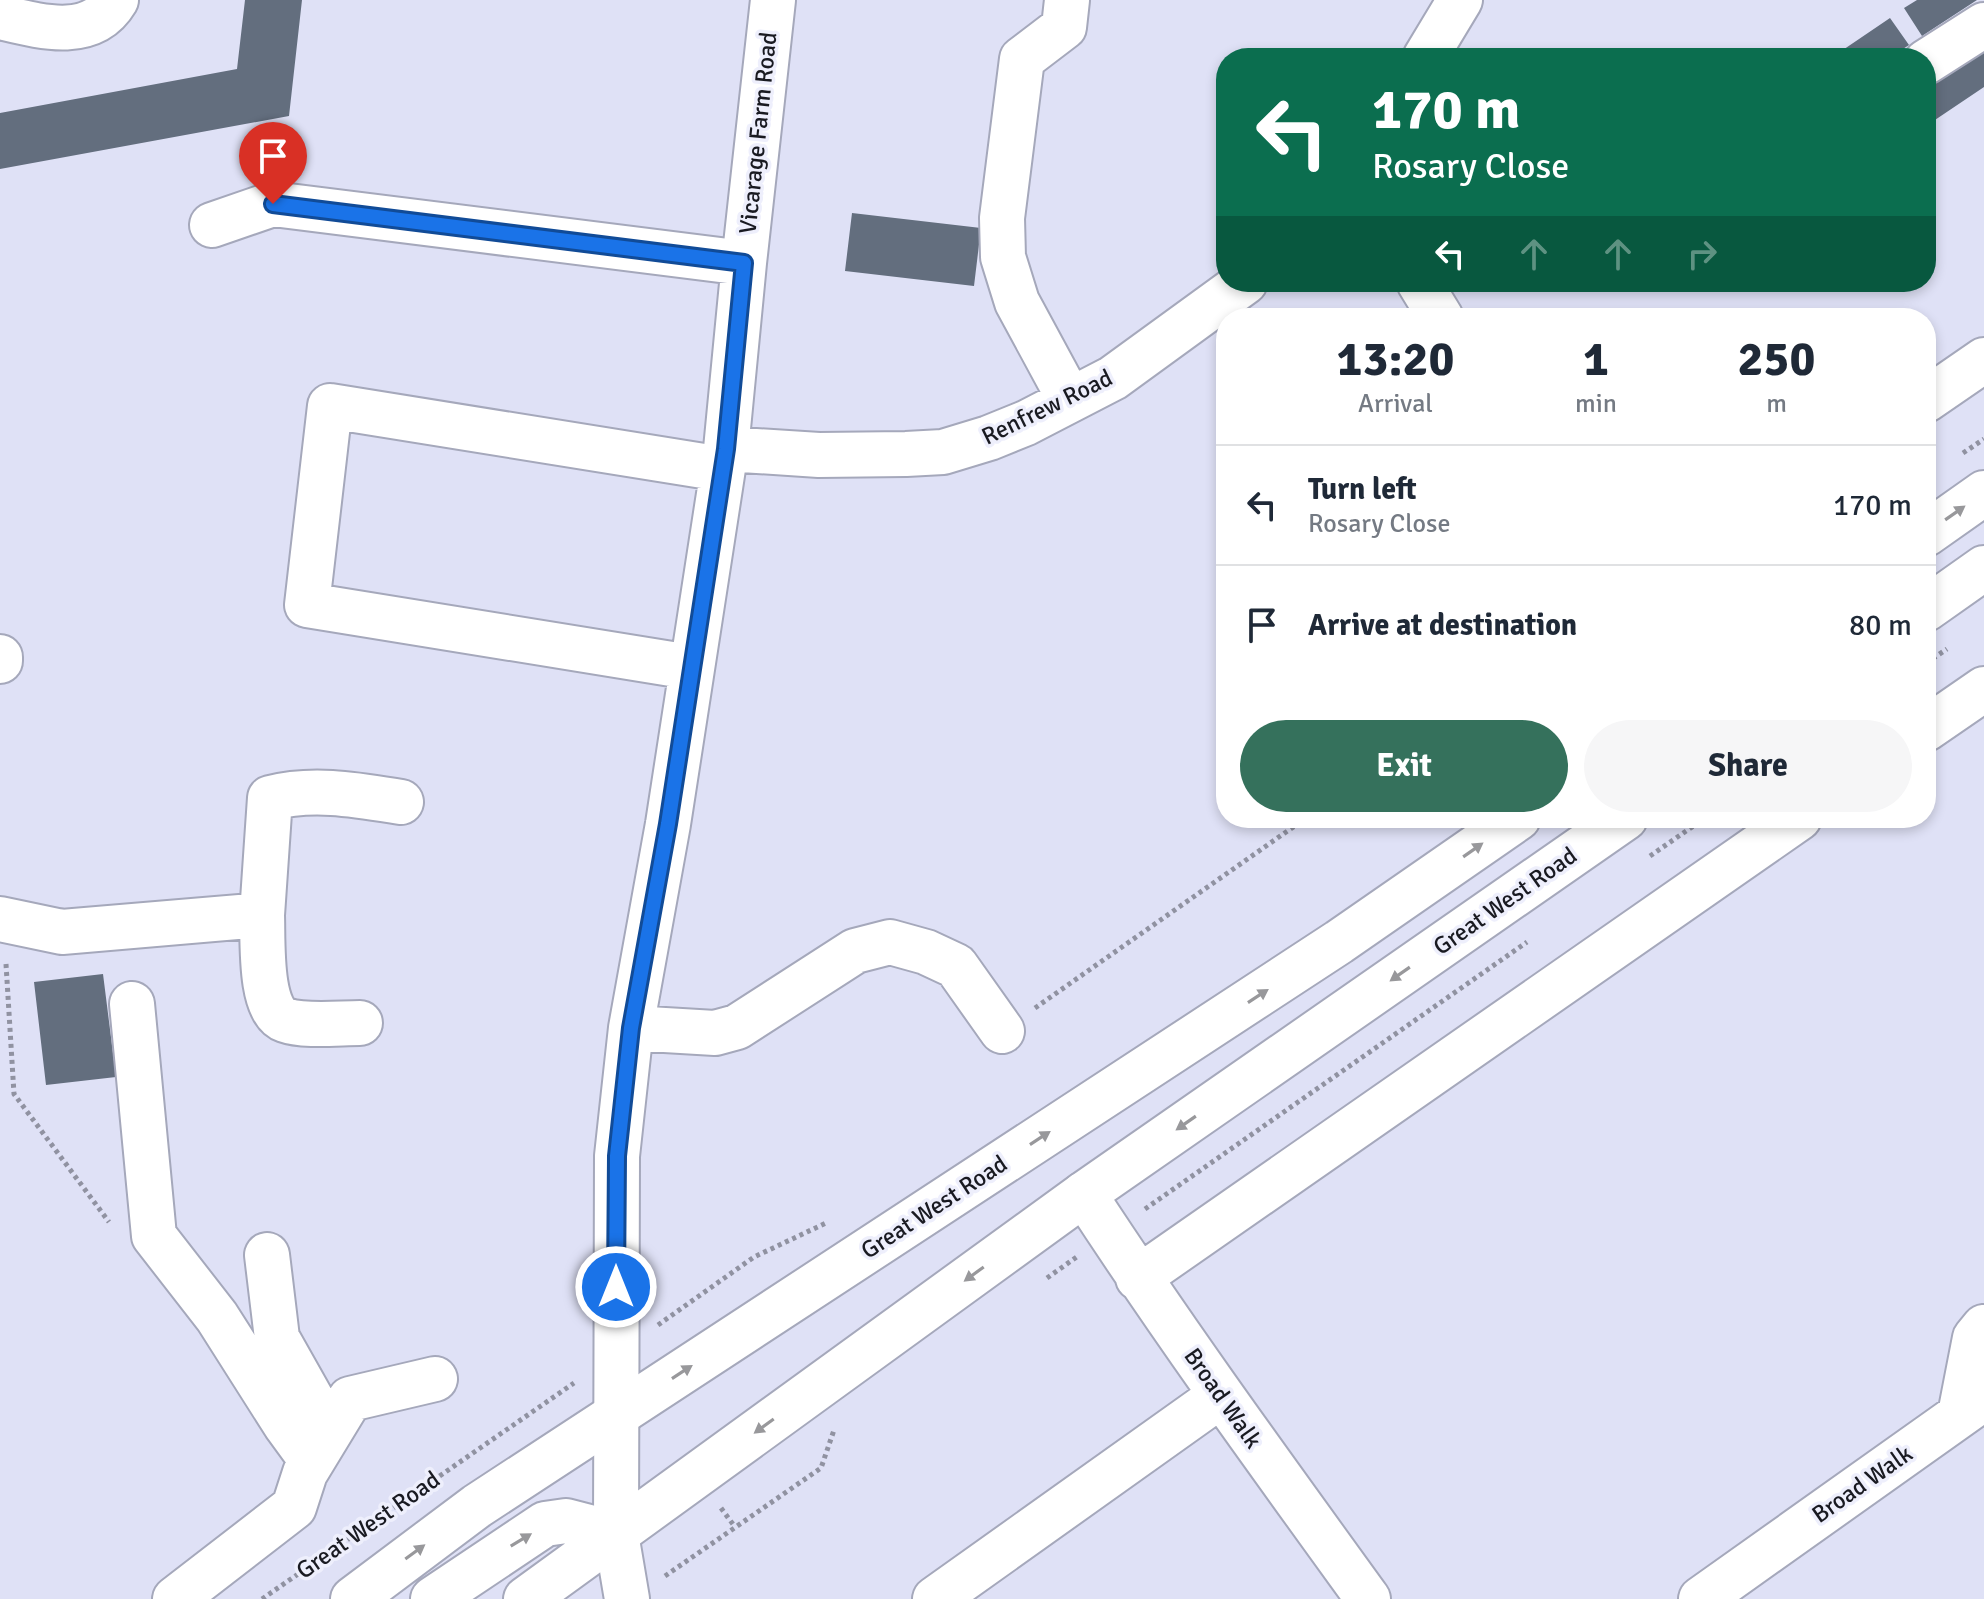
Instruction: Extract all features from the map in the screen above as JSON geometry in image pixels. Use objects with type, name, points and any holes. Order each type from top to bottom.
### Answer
[{"type":"main road","points":[[0,17],[46,28],[68,28],[89,24],[101,17],[116,0]]},
{"type":"main road","name":"Vicarage Farm Road","points":[[644,1589],[616,1534],[617,1156],[631,1028],[668,824],[724,459],[773,0]]},
{"type":"main road","points":[[1067,0],[1064,27],[1022,59],[1002,218],[1003,257],[1017,302],[1070,400]]},
{"type":"main road","points":[[1431,48],[1460,0]]},
{"type":"main road","points":[[1936,56],[1984,25]]},
{"type":"main road","points":[[212,225],[273,204],[744,263]]},
{"type":"main road","name":"Renfrew Road","points":[[690,667],[307,605],[330,406],[724,459],[943,452],[1026,423],[1113,378],[1231,292]]},
{"type":"main road","points":[[1936,393],[1984,360]]},
{"type":"main road","points":[[1936,527],[1984,493]]},
{"type":"main road","points":[[1936,602],[1984,568]]},
{"type":"main road","points":[[1936,722],[1984,689]]},
{"type":"main road","points":[[360,1023],[284,1020],[274,1014],[267,1001],[262,915],[270,798],[290,793],[336,792],[401,802]]},
{"type":"main road","name":"Great West Road","points":[[353,1599],[477,1506],[1339,942],[1504,828]]},
{"type":"main road","name":"Great West Road","points":[[526,1599],[1084,1194],[1611,828]]},
{"type":"main road","points":[[1138,1278],[1785,828]]},
{"type":"main road","points":[[0,919],[62,932],[262,915]]},
{"type":"main road","points":[[631,1028],[715,1033],[737,1027],[855,951],[890,942],[926,952],[956,966],[1002,1031]]},
{"type":"main road","points":[[132,1004],[154,1236],[217,1317],[285,1424],[315,1455]]},
{"type":"main road","name":"Broad Walk","points":[[1084,1194],[1220,1396],[1368,1599]]},
{"type":"main road","points":[[267,1255],[277,1338],[315,1455]]},
{"type":"main road","points":[[1972,1406],[1975,1338],[1984,1327]]},
{"type":"main road","points":[[193,1594],[294,1507],[315,1455],[350,1399],[435,1379]]},
{"type":"main road","points":[[935,1599],[1220,1396]]},
{"type":"main road","name":"Broad Walk","points":[[1701,1599],[1972,1406]]},
{"type":"main road","points":[[433,1599],[545,1524],[566,1521],[616,1534]]},
{"type":"path","points":[[1002,1031],[1292,828]]},
{"type":"path","points":[[1641,863],[1691,828]]},
{"type":"path","name":"Great West Road","points":[[1149,1207],[1538,935]]},
{"type":"path","points":[[658,1324],[754,1257]]},
{"type":"path","name":"Great West Road","points":[[262,1599],[580,1378]]},
{"type":"path","points":[[644,1589],[821,1468]]},
{"type":"path","points":[[717,1502],[735,1527]]},
{"type":"building","points":[[245,0],[302,0],[289,116],[0,169],[0,113],[237,69]]},
{"type":"building","points":[[1917,0],[1977,0],[1922,36],[1904,8]]},
{"type":"building","points":[[1890,18],[1909,45],[1904,48],[1846,48]]},
{"type":"building","points":[[1984,48],[1984,87],[1936,119],[1936,80]]},
{"type":"building","points":[[852,213],[981,228],[974,286],[845,271]]},
{"type":"building","points":[[103,974],[116,1077],[46,1085],[34,982]]},
{"type":"route","points":[[273,204],[744,263],[726,449],[668,824],[631,1028],[617,1156],[616,1287]]}]
